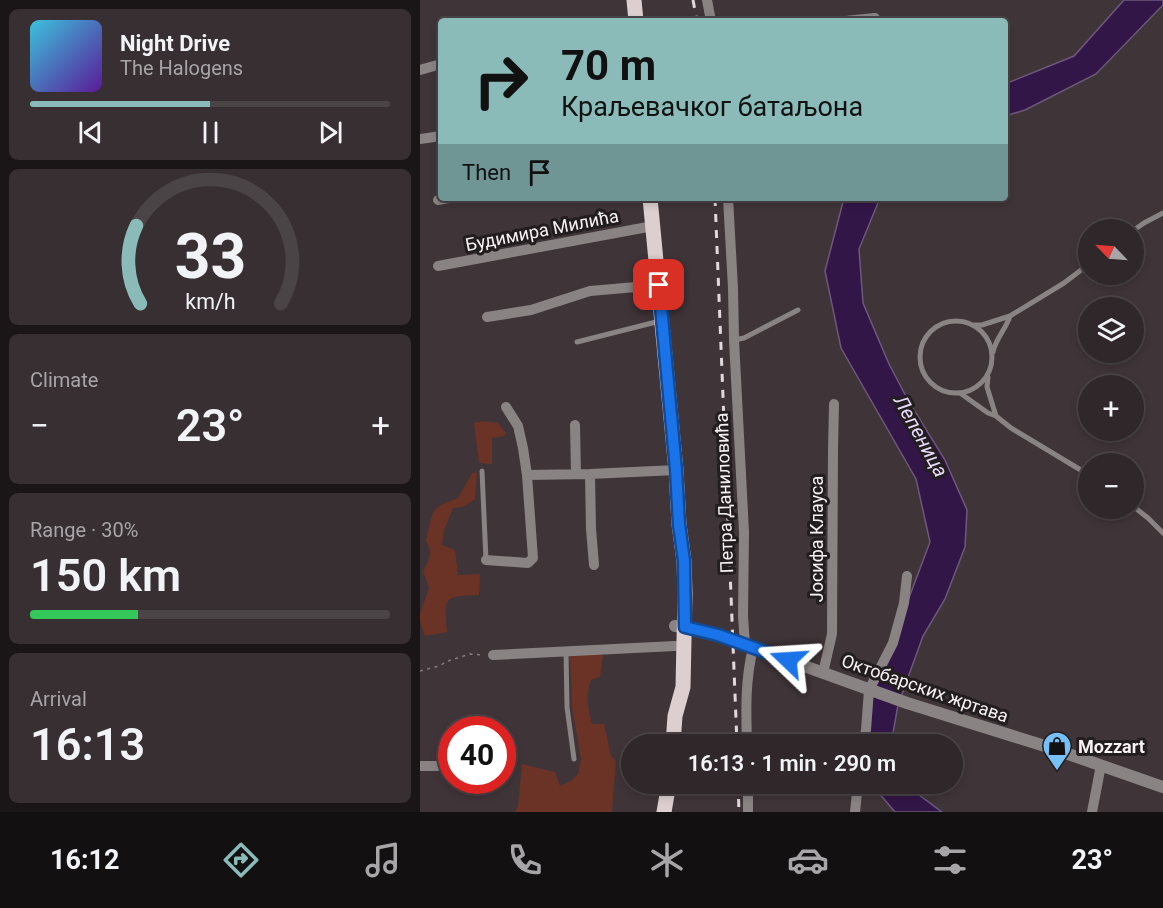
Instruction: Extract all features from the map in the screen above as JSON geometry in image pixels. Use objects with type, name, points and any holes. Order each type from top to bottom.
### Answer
[{"type":"main road","points":[[634,0],[636,18]]},
{"type":"main road","points":[[650,201],[684,561],[680,626],[683,687],[675,716]]},
{"type":"main road","points":[[674,734],[675,716],[672,692],[675,646],[680,626]]},
{"type":"main road","points":[[664,812],[667,794]]},
{"type":"street","points":[[707,0],[710,18]]},
{"type":"street","points":[[420,70],[438,65]]},
{"type":"street","points":[[420,139],[438,136]]},
{"type":"street","name":"Петра Даниловића","points":[[728,201],[744,532],[743,616],[749,646],[746,691],[747,734]]},
{"type":"street","name":"Будимира Милића","points":[[438,266],[653,226]]},
{"type":"street","points":[[487,317],[531,310],[590,291],[659,285]]},
{"type":"street","name":"Јосифа Клауса","points":[[823,673],[832,634],[834,404]]},
{"type":"street","points":[[486,560],[528,563],[533,558],[523,448],[518,426],[507,407]]},
{"type":"street","points":[[575,424],[576,474]]},
{"type":"street","points":[[527,475],[676,470]]},
{"type":"street","points":[[590,474],[594,565]]},
{"type":"street","points":[[865,734],[873,691],[892,643],[904,603],[907,576]]},
{"type":"street","name":"Октобарских жртава","points":[[680,626],[718,635],[907,703],[1163,787]]},
{"type":"street","points":[[493,655],[675,646]]},
{"type":"street","points":[[1092,812],[1101,765]]},
{"type":"street","points":[[420,766],[438,766]]},
{"type":"street","points":[[748,794],[748,812]]},
{"type":"street","points":[[855,812],[857,794]]},
{"type":"lane","points":[[1144,223],[1163,213]]},
{"type":"lane","points":[[974,325],[982,325],[1010,316],[1078,272]]},
{"type":"lane","points":[[734,340],[744,338],[798,310]]},
{"type":"lane","points":[[996,416],[987,387],[988,375],[995,342],[1008,324],[1010,316]]},
{"type":"lane","points":[[577,342],[661,320]]},
{"type":"lane","points":[[988,375],[981,384],[971,390],[949,393],[938,389],[922,372],[919,361],[920,350],[931,330],[941,323],[952,320],[974,325],[983,332],[992,353]]},
{"type":"lane","points":[[960,393],[1078,469]]},
{"type":"lane","points":[[482,471],[486,560]]},
{"type":"lane","points":[[1144,515],[1163,533]]},
{"type":"lane","points":[[566,651],[567,707],[574,759]]},
{"type":"path","points":[[420,670],[439,666],[470,654],[493,655]]},
{"type":"shaded area","points":[[483,421],[498,423],[506,433],[504,436],[492,438],[492,464],[479,463],[474,423]]},
{"type":"shaded area","points":[[473,472],[477,473],[475,499],[463,507],[453,508],[444,530],[442,545],[455,550],[458,575],[480,574],[479,595],[458,596],[448,601],[446,605],[447,632],[425,636],[420,614],[429,588],[423,571],[430,556],[430,549],[426,541],[430,521],[437,508],[458,498]]},
{"type":"shaded area","points":[[570,655],[603,655],[600,677],[591,680],[588,702],[592,724],[604,724],[611,756],[616,761],[612,812],[515,812],[518,806],[522,764],[555,772],[560,786],[571,781],[578,774],[581,759],[572,707]]},
{"type":"water","points":[[1124,0],[1163,0],[1163,5],[1096,74],[1025,110],[1008,115],[1008,83],[1074,56]]},
{"type":"water","name":"Лепеница","points":[[843,201],[879,201],[859,249],[863,303],[889,364],[909,402],[945,460],[967,510],[965,547],[945,599],[923,636],[898,705],[893,734],[867,734],[871,699],[930,542],[916,479],[841,348],[825,271]]},
{"type":"water","points":[[880,794],[918,794],[942,812],[895,812]]},
{"type":"railway","points":[[693,0],[696,18]]},
{"type":"railway","points":[[715,201],[737,734]]},
{"type":"railway","points":[[738,794],[739,812]]},
{"type":"place","name":"Mozzart","points":[[1057,772]]},
{"type":"route","points":[[659,285],[684,561],[685,627],[718,635],[788,660]]}]
